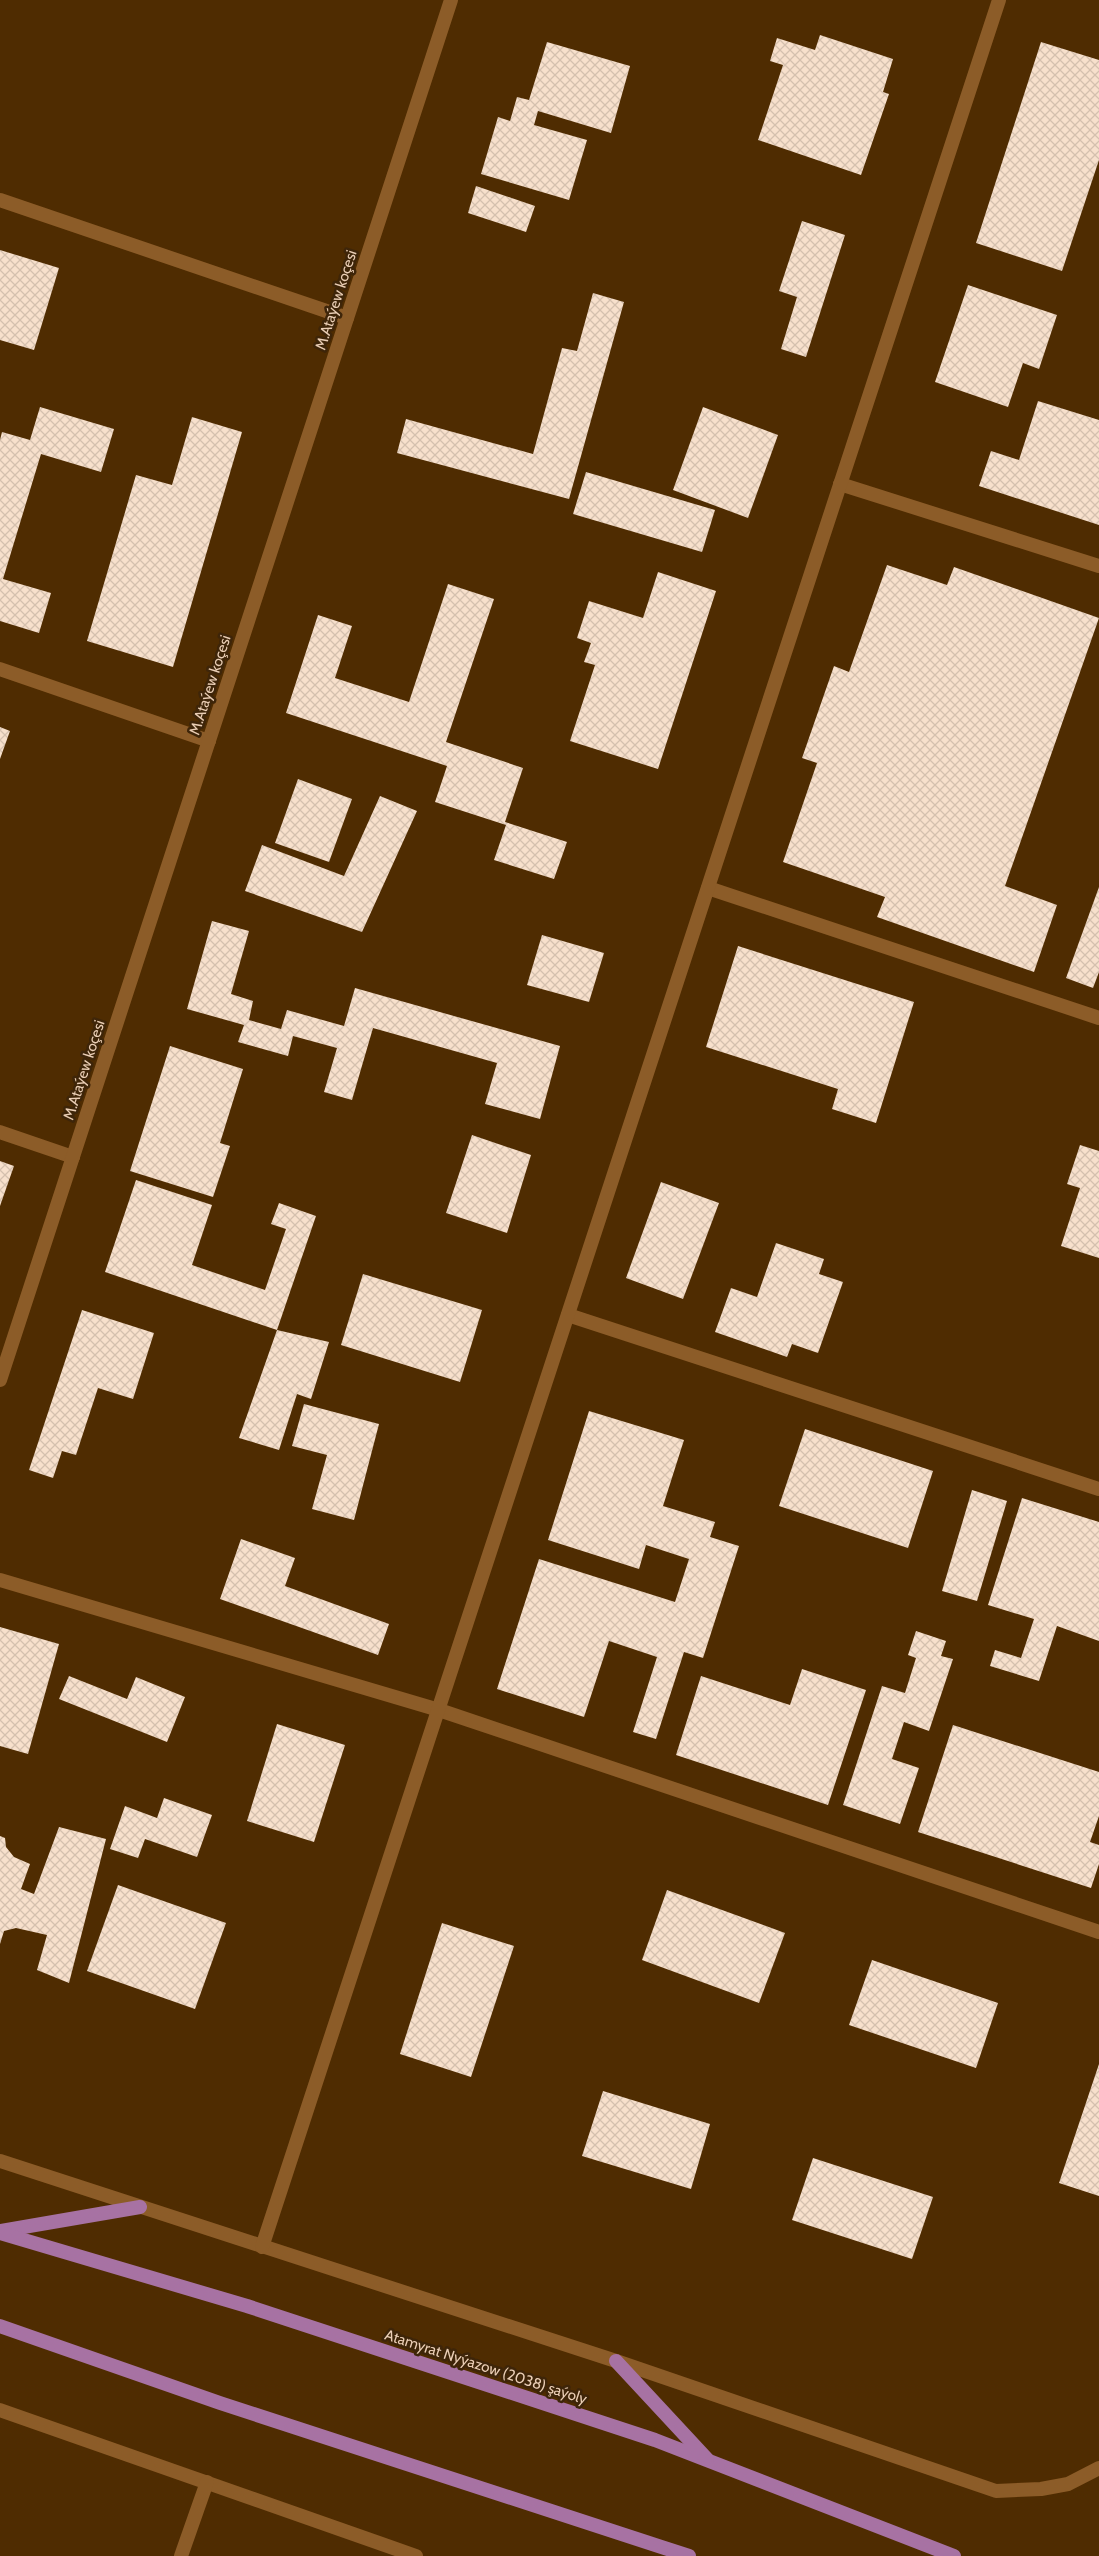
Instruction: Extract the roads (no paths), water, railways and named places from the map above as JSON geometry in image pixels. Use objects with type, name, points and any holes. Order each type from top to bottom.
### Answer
[{"type":"main road","points":[[0,2232],[140,2207]]},
{"type":"main road","name":"Atamyrat Nyýazow (2038) şaýoly","points":[[0,2232],[247,2306],[655,2440],[954,2556]]},
{"type":"main road","points":[[0,2326],[220,2403],[686,2556]]},
{"type":"main road","points":[[616,2361],[709,2462]]},
{"type":"street","name":"M.Ataýew koçesi","points":[[0,1380],[451,0]]},
{"type":"street","points":[[262,2248],[999,0]]},
{"type":"street","points":[[0,200],[347,318]]},
{"type":"street","points":[[840,484],[1099,566]]},
{"type":"street","points":[[0,669],[209,741]]},
{"type":"street","points":[[708,888],[1099,1018]]},
{"type":"street","points":[[0,1132],[73,1157]]},
{"type":"street","points":[[568,1315],[1099,1490]]},
{"type":"street","points":[[0,1580],[439,1710],[1099,1932]]},
{"type":"street","points":[[0,2161],[262,2248],[616,2361],[996,2491],[1041,2489],[1068,2484],[1099,2468]]},
{"type":"street","points":[[0,2410],[416,2556]]},
{"type":"street","points":[[181,2556],[207,2482]]}]
